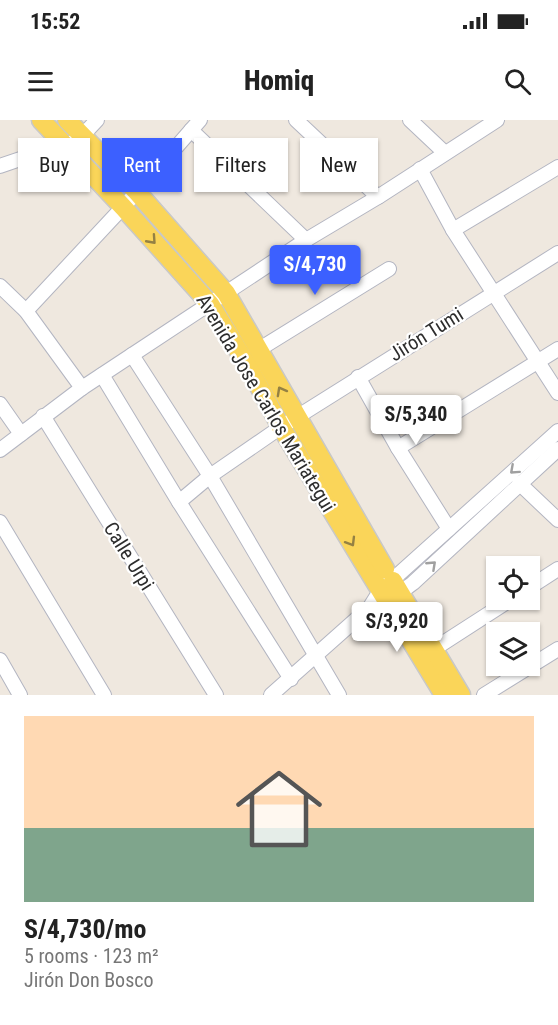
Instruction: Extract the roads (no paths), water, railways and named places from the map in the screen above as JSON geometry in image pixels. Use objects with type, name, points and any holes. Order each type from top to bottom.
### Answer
[{"type":"main road","name":"Avenida Jose Carlos Mariategui","points":[[41,120],[59,138]]},
{"type":"main road","name":"Avenida Jose Carlos Mariategui","points":[[67,120],[102,156]]},
{"type":"main road","name":"Avenida Jose Carlos Mariategui","points":[[90,171],[210,304],[248,366],[289,423],[386,591]]},
{"type":"main road","name":"Avenida Jose Carlos Mariategui","points":[[137,192],[226,293],[258,350],[289,423]]},
{"type":"main road","points":[[386,591],[434,649],[461,695]]},
{"type":"main road","points":[[386,591],[444,695]]},
{"type":"street","points":[[78,138],[97,120]]},
{"type":"street","points":[[296,120],[378,197]]},
{"type":"street","points":[[410,120],[445,153]]},
{"type":"street","points":[[0,450],[82,388],[306,240],[378,197],[496,120]]},
{"type":"street","points":[[182,141],[196,125],[306,240]]},
{"type":"street","points":[[0,166],[18,159]]},
{"type":"street","points":[[453,231],[558,167]]},
{"type":"street","points":[[420,169],[453,231],[558,393]]},
{"type":"street","points":[[26,311],[137,192]]},
{"type":"street","name":"Jirón Tumi","points":[[179,502],[210,476],[358,377],[558,253]]},
{"type":"street","points":[[258,350],[389,270]]},
{"type":"street","points":[[0,286],[26,311],[82,388]]},
{"type":"street","points":[[398,448],[558,349]]},
{"type":"street","points":[[132,355],[210,476],[339,695]]},
{"type":"street","points":[[102,375],[291,679]]},
{"type":"street","points":[[358,377],[398,448],[449,529]]},
{"type":"street","points":[[0,404],[21,434]]},
{"type":"street","name":"Calle Urpi","points":[[43,416],[216,695]]},
{"type":"street","points":[[271,695],[558,431]]},
{"type":"street","points":[[386,591],[558,449]]},
{"type":"street","points":[[519,483],[552,503],[558,520]]},
{"type":"street","points":[[0,522],[104,695]]},
{"type":"street","points":[[540,581],[558,569]]},
{"type":"street","points":[[434,649],[494,610]]},
{"type":"street","points":[[484,695],[558,649]]},
{"type":"street","points":[[0,660],[20,695]]}]
